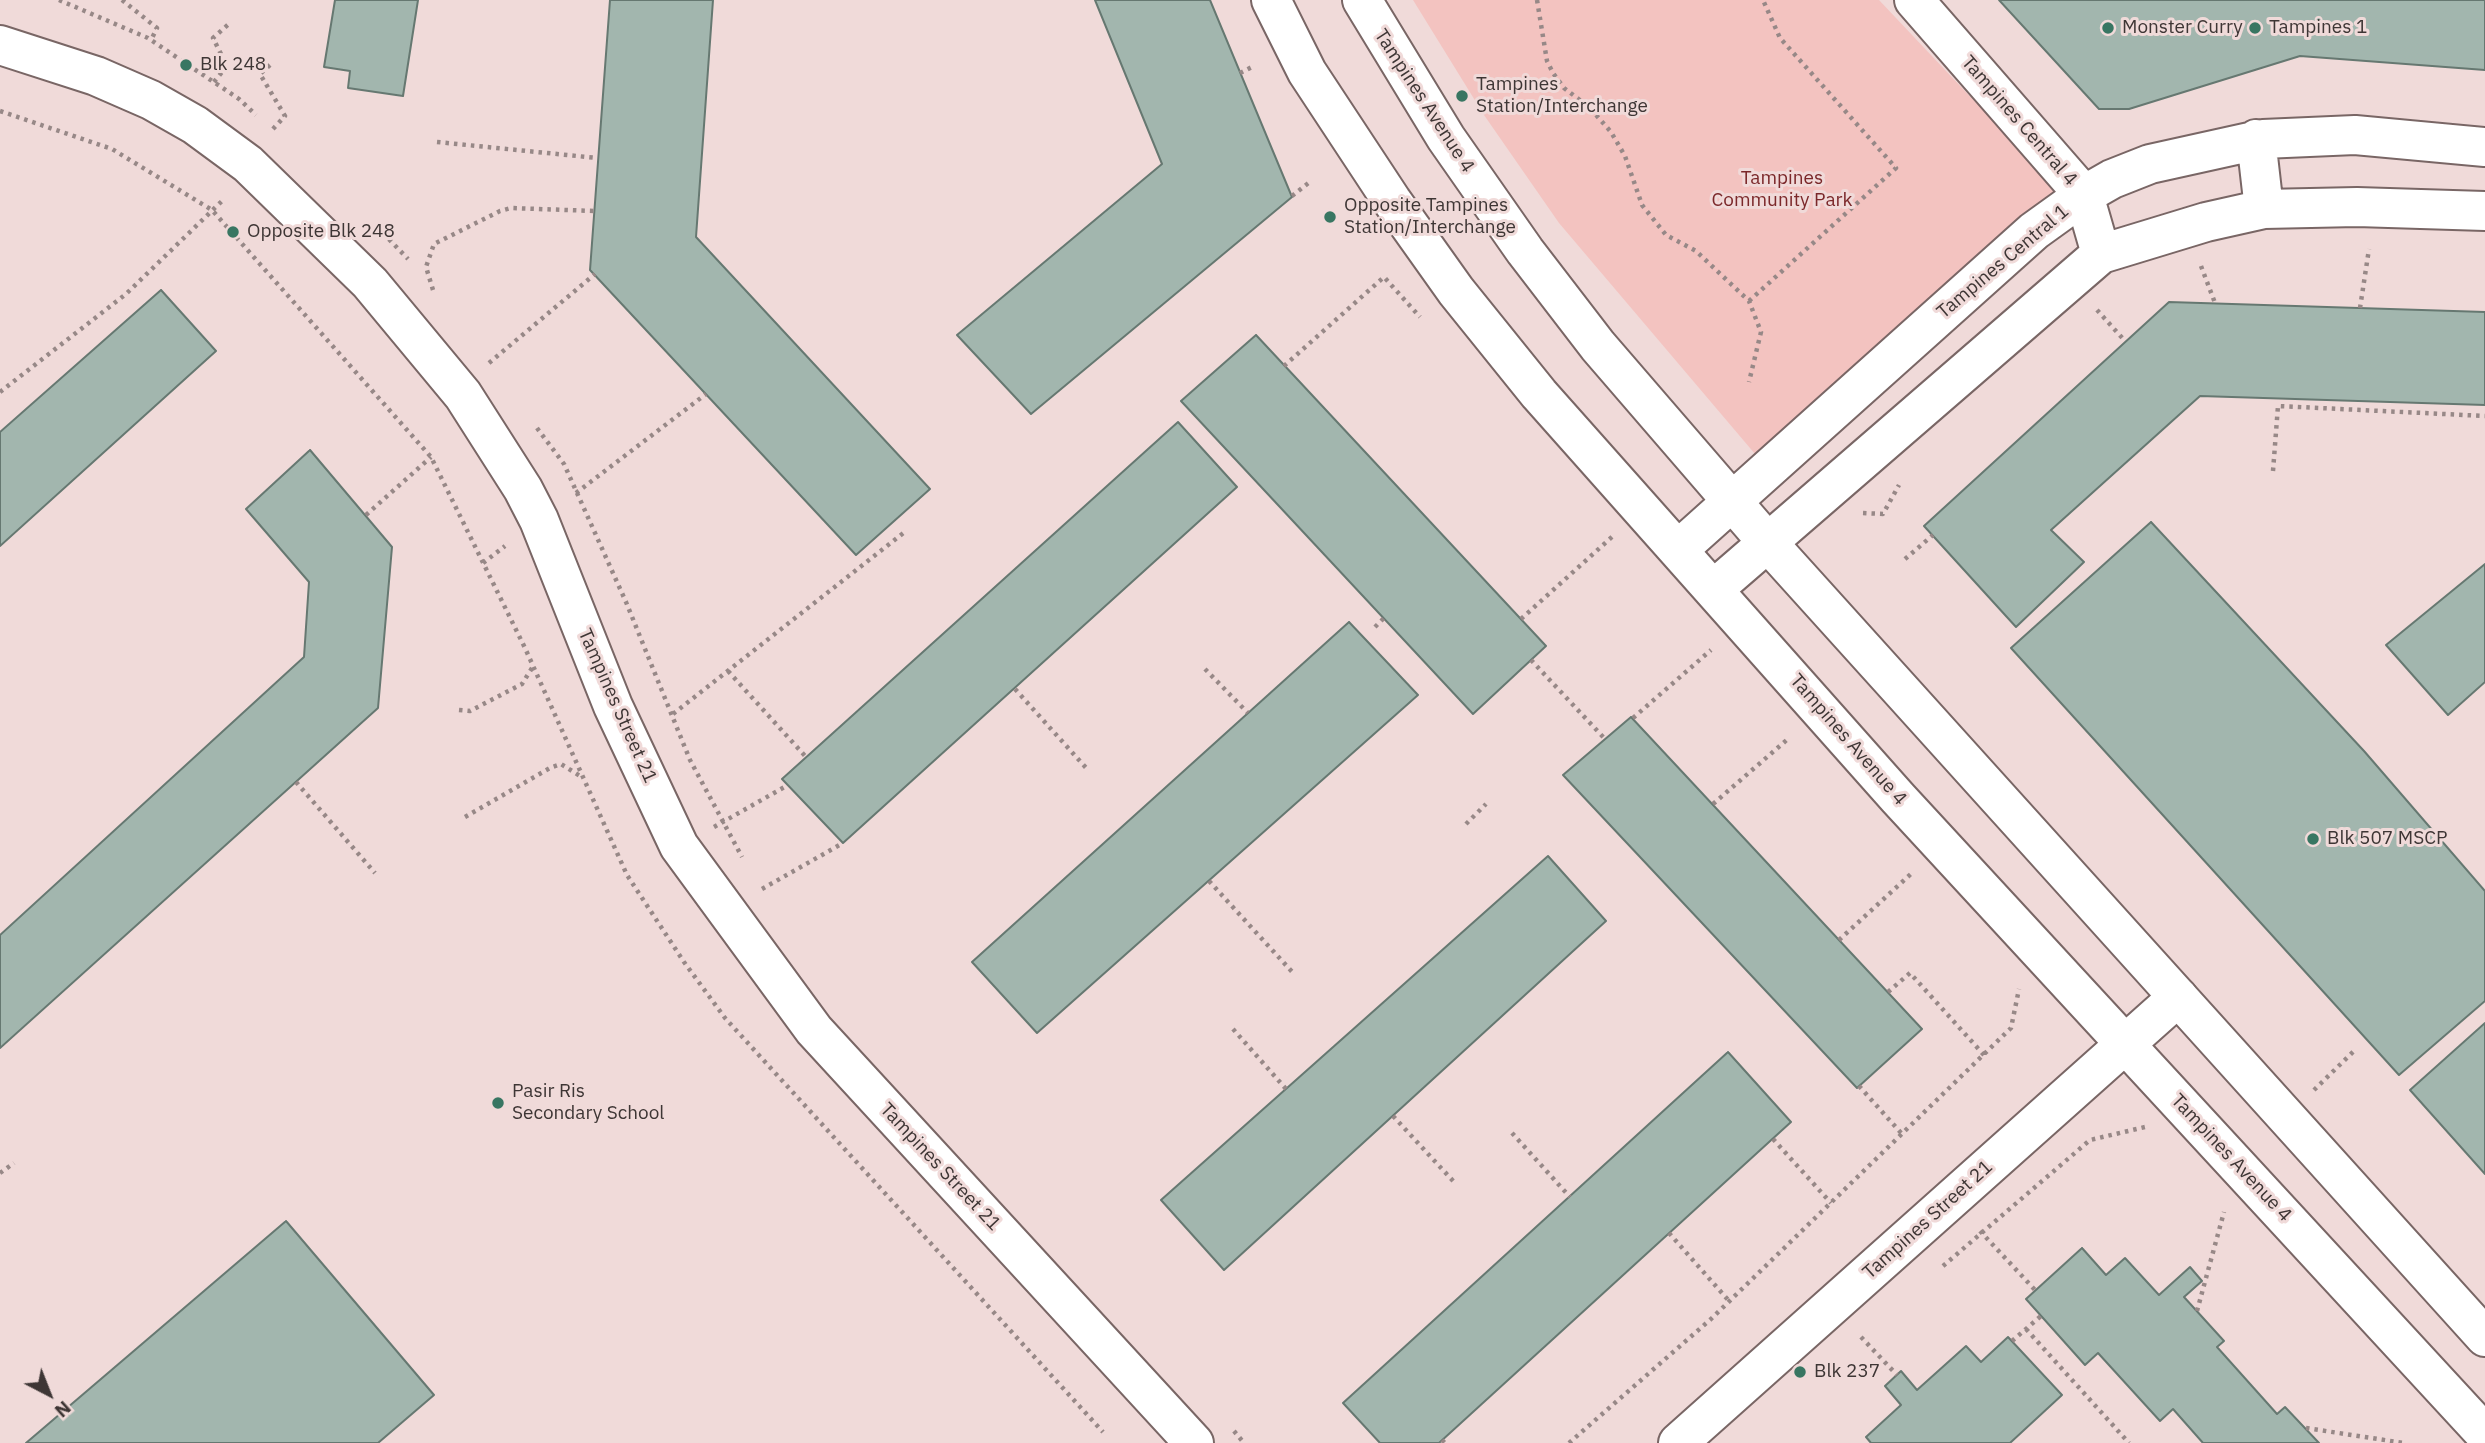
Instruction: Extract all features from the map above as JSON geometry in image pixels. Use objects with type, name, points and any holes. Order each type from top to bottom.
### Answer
[{"type":"street","name":"Tampines Avenue 4","points":[[1271,0],[1307,72],[1456,291],[1539,394],[1898,798],[2485,1434]]},
{"type":"street","name":"Tampines Avenue 4","points":[[1362,0],[1446,138],[1525,251],[1598,346],[1768,543],[2485,1336]]},
{"type":"street","name":"Tampines Central 4","points":[[1914,0],[2084,195],[2101,254]]},
{"type":"street","name":"Tampines Street 21","points":[[0,44],[96,76],[151,100],[195,125],[248,164],[370,283],[463,395],[502,451],[539,520],[613,706],[680,846],[814,1030],[1194,1443]]},
{"type":"street","name":"Tampines Central 1","points":[[1679,549],[2034,231],[2084,195],[2150,164],[2256,139],[2355,135],[2485,147]]},
{"type":"street","points":[[2256,139],[2264,209]]},
{"type":"street","points":[[1714,589],[2101,254],[2206,222],[2264,209],[2357,207],[2485,211]]},
{"type":"street","name":"Tampines Street 21","points":[[1678,1443],[2178,997]]},
{"type":"path","points":[[122,0],[157,29],[151,40]]},
{"type":"path","points":[[1537,0],[1547,61],[1553,73],[1564,88],[1589,107],[1611,132],[1625,156],[1642,205],[1667,235],[1696,251],[1749,301],[1761,332],[1749,382]]},
{"type":"path","points":[[1749,301],[1896,168],[1780,38],[1763,0]]},
{"type":"path","points":[[214,82],[227,66],[213,38],[231,22]]},
{"type":"path","points":[[271,65],[260,74],[285,116],[272,130]]},
{"type":"path","points":[[1240,73],[1252,67]]},
{"type":"path","points":[[0,111],[112,149],[212,211],[431,457],[533,666],[627,875],[725,1018],[1103,1432]]},
{"type":"path","points":[[436,142],[597,158]]},
{"type":"path","points":[[0,392],[126,294],[230,193],[248,164]]},
{"type":"path","points":[[1292,196],[1311,181]]},
{"type":"path","points":[[435,294],[426,267],[434,244],[510,208],[594,211]]},
{"type":"path","points":[[2360,308],[2370,241]]},
{"type":"path","points":[[2199,260],[2215,303]]},
{"type":"path","points":[[488,363],[594,274]]},
{"type":"path","points":[[1284,366],[1384,277]]},
{"type":"path","points":[[2085,313],[2105,300]]},
{"type":"path","points":[[2094,307],[2125,341]]},
{"type":"path","points":[[483,563],[706,394]]},
{"type":"path","points":[[2273,471],[2278,406],[2485,416]]},
{"type":"path","points":[[366,515],[431,457]]},
{"type":"path","points":[[1883,514],[1903,480]]},
{"type":"path","points":[[1521,620],[1622,529]]},
{"type":"path","points":[[673,714],[906,531]]},
{"type":"path","points":[[1906,559],[1933,535]]},
{"type":"path","points":[[1375,627],[1384,618]]},
{"type":"path","points":[[1633,718],[1704,656]]},
{"type":"path","points":[[1531,660],[1605,739]]},
{"type":"path","points":[[458,710],[470,710],[522,684],[530,676],[533,666]]},
{"type":"path","points":[[1205,669],[1248,713]]},
{"type":"path","points":[[728,671],[806,757]]},
{"type":"path","points":[[1015,689],[1088,770]]},
{"type":"path","points":[[1713,804],[1782,744]]},
{"type":"path","points":[[465,817],[561,764],[583,780]]},
{"type":"path","points":[[296,782],[375,873]]},
{"type":"path","points":[[680,846],[788,785]]},
{"type":"path","points":[[1466,824],[1486,804]]},
{"type":"path","points":[[726,910],[843,843]]},
{"type":"path","points":[[1839,940],[1907,878]]},
{"type":"path","points":[[1209,881],[1295,975]]},
{"type":"path","points":[[1888,992],[1910,973],[1984,1055]]},
{"type":"path","points":[[1569,1443],[1729,1301],[2011,1028],[2019,991],[2015,981]]},
{"type":"path","points":[[1233,1029],[1286,1089]]},
{"type":"path","points":[[2286,1117],[2356,1049]]},
{"type":"path","points":[[1859,1086],[1902,1134]]},
{"type":"path","points":[[1393,1116],[1455,1183]]},
{"type":"path","points":[[1942,1268],[2090,1140],[2146,1127]]},
{"type":"path","points":[[1512,1133],[1570,1197]]},
{"type":"path","points":[[1773,1139],[1831,1203]]},
{"type":"path","points":[[0,1173],[14,1163]]},
{"type":"path","points":[[1951,1199],[2036,1291]]},
{"type":"path","points":[[2197,1311],[2226,1205]]},
{"type":"path","points":[[1669,1233],[1729,1301]]},
{"type":"path","points":[[2012,1341],[2041,1316]]},
{"type":"path","points":[[1851,1346],[1871,1328]]},
{"type":"path","points":[[2026,1329],[2129,1443]]},
{"type":"path","points":[[1861,1337],[1897,1375]]},
{"type":"path","points":[[2306,1429],[2404,1443]]},
{"type":"green space","name":"Tampines Community Park","points":[[1413,0],[1879,0],[2065,197],[1761,461],[1559,223],[1484,115]]},
{"type":"building","points":[[335,0],[418,0],[403,96],[348,88],[350,71],[324,67]]},
{"type":"building","points":[[610,0],[713,0],[696,237],[930,489],[856,555],[590,270]]},
{"type":"building","points":[[1095,0],[1210,0],[1292,197],[1031,414],[957,335],[1162,164]]},
{"type":"building","name":"Tampines 1","points":[[1999,0],[2485,0],[2485,70],[2300,56],[2129,109],[2099,109]]},
{"type":"building","points":[[161,290],[216,351],[0,546],[0,432]]},
{"type":"building","points":[[2169,302],[2485,312],[2485,405],[2200,396],[2051,530],[2084,562],[2016,627],[1924,526]]},
{"type":"building","points":[[1256,335],[1546,646],[1473,714],[1181,401]]},
{"type":"building","points":[[1178,422],[1237,487],[843,843],[782,779]]},
{"type":"building","points":[[310,450],[392,547],[378,708],[0,1048],[0,935],[304,657],[309,582],[246,509]]},
{"type":"building","name":"Blk 507 MSCP","points":[[2151,522],[2364,751],[2485,891],[2485,1001],[2399,1075],[2011,648]]},
{"type":"building","points":[[2485,564],[2485,682],[2448,715],[2386,645]]},
{"type":"building","points":[[1349,622],[1418,695],[1037,1033],[972,962]]},
{"type":"building","points":[[1631,717],[1922,1029],[1857,1088],[1563,775]]},
{"type":"building","points":[[1548,856],[1606,921],[1224,1270],[1161,1200]]},
{"type":"building","points":[[2485,1023],[2485,1174],[2410,1090]]},
{"type":"building","points":[[1728,1052],[1791,1122],[1439,1443],[1380,1443],[1343,1403]]},
{"type":"building","points":[[286,1221],[434,1395],[378,1443],[26,1443]]},
{"type":"building","points":[[2082,1248],[2106,1275],[2125,1258],[2159,1295],[2190,1267],[2202,1281],[2184,1297],[2224,1341],[2217,1347],[2277,1414],[2285,1407],[2319,1443],[2203,1443],[2173,1409],[2160,1421],[2098,1353],[2085,1365],[2026,1299]]},
{"type":"building","points":[[2008,1337],[2062,1395],[2010,1443],[1871,1443],[1866,1437],[1901,1405],[1885,1386],[1901,1371],[1917,1390],[1966,1346],[1981,1362]]},
{"type":"place","name":"Monster Curry","points":[[2108,28]]},
{"type":"place","name":"Tampines 1","points":[[2255,28]]},
{"type":"place","name":"Blk 248","points":[[186,65]]},
{"type":"place","name":"Tampines Station/Interchange","points":[[1462,96]]},
{"type":"place","name":"Opposite Tampines Station/Interchange","points":[[1330,217]]},
{"type":"place","name":"Opposite Blk 248","points":[[233,232]]},
{"type":"place","name":"Blk 507 MSCP","points":[[2313,839]]},
{"type":"place","name":"Pasir Ris Secondary School","points":[[498,1103]]},
{"type":"place","name":"Blk 237","points":[[1800,1372]]}]
